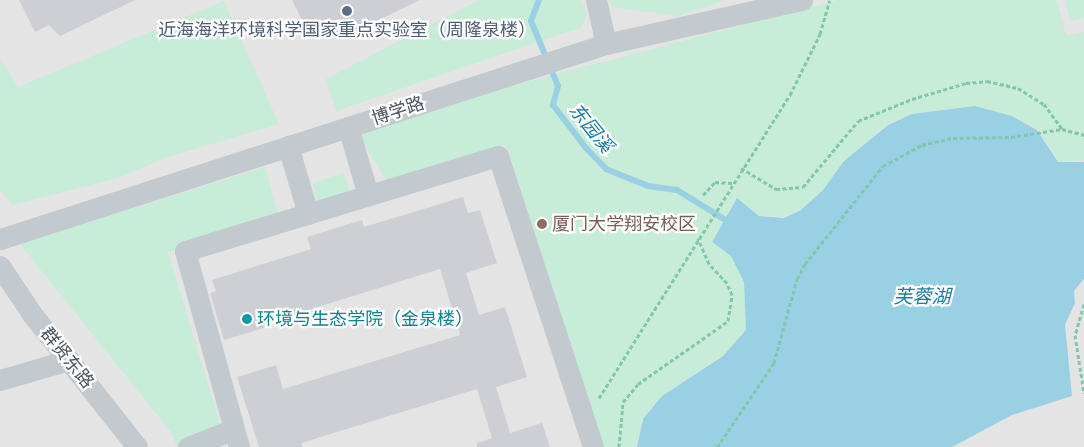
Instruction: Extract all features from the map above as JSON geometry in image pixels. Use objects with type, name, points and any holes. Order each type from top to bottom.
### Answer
[{"type":"street","points":[[596,0],[606,44]]},
{"type":"street","name":"博学路","points":[[0,239],[606,44],[802,0]]},
{"type":"street","points":[[348,127],[368,195]]},
{"type":"street","points":[[288,146],[308,214]]},
{"type":"street","points":[[188,447],[236,438],[185,251],[498,156],[593,447]]},
{"type":"street","name":"群贤东路","points":[[0,266],[69,360],[137,447]]},
{"type":"street","points":[[0,380],[69,360]]},
{"type":"path","points":[[584,420],[646,330],[731,184],[790,95],[820,34],[830,0]]},
{"type":"path","points":[[741,168],[776,189],[803,187],[858,121],[912,99],[966,82],[987,81],[1018,88],[1044,104],[1062,129]]},
{"type":"path","points":[[717,447],[774,363],[797,279],[804,264],[883,166],[908,151],[937,141],[1062,129],[1084,135]]},
{"type":"path","points":[[703,194],[714,182],[731,184]]},
{"type":"path","points":[[619,447],[623,402],[638,384],[728,321],[732,295],[709,264],[698,238]]},
{"type":"path","points":[[1084,304],[1075,335],[1084,393]]},
{"type":"shaded area","name":"厦门大学翔安校区","points":[[0,0],[1084,0],[1084,447],[0,447]]},
{"type":"green space","points":[[479,0],[582,0],[586,14],[582,27],[336,111],[326,79]]},
{"type":"green space","points":[[609,0],[726,0],[677,16],[611,7]]},
{"type":"green space","points":[[838,0],[1057,0],[1066,36],[1084,32],[1084,160],[1058,162],[1038,129],[1012,116],[975,106],[912,114],[888,124],[844,161],[823,190],[801,210],[784,217],[759,215],[736,198],[712,242],[731,256],[744,282],[746,331],[723,355],[662,396],[642,419],[637,447],[601,447],[504,145],[388,183],[357,132],[504,88]]},
{"type":"green space","points":[[1065,0],[1084,0],[1084,18],[1070,21]]},
{"type":"green space","points":[[224,1],[279,124],[165,158],[118,178],[12,205],[0,190],[0,59],[18,87]]},
{"type":"green space","points":[[265,167],[279,218],[168,252],[227,447],[177,447],[171,432],[20,244]]},
{"type":"green space","points":[[344,173],[350,192],[318,202],[312,183]]},
{"type":"water","name":"芙蓉湖","points":[[975,106],[1012,116],[1037,130],[1058,162],[1084,162],[1084,279],[1074,291],[1075,303],[1065,325],[1072,396],[1012,415],[952,447],[637,447],[643,419],[662,396],[723,356],[746,330],[744,282],[731,256],[712,242],[737,198],[759,216],[784,218],[801,210],[823,190],[844,161],[888,125],[912,114]]},
{"type":"building","name":"近海海洋环境科学国家重点实验室（周隆泉楼）","points":[[19,0],[135,0],[60,36],[49,25],[35,32]]},
{"type":"building","name":"近海海洋环境科学国家重点实验室（周隆泉楼）","points":[[292,0],[420,0],[340,39],[332,23],[309,34]]},
{"type":"building","name":"环境与生态学院（金泉楼）","points":[[463,197],[468,213],[480,210],[497,263],[466,273],[479,315],[505,307],[527,377],[496,387],[510,433],[542,423],[550,447],[477,447],[477,443],[492,438],[477,389],[301,443],[302,447],[259,447],[237,377],[276,365],[283,389],[460,335],[440,269],[263,324],[264,328],[224,340],[210,293],[216,291],[212,280],[311,249],[307,237],[362,220],[364,227]]},
{"type":"waterway","name":"东园溪","points":[[539,0],[531,21],[558,86],[553,105],[586,148],[606,169],[648,186],[677,190],[732,224]]},
{"type":"place","name":"近海海洋环境科学国家重点实验室（周隆泉楼）","points":[[347,11]]},
{"type":"place","name":"厦门大学翔安校区","points":[[542,224]]},
{"type":"place","name":"环境与生态学院（金泉楼）","points":[[247,319]]}]
